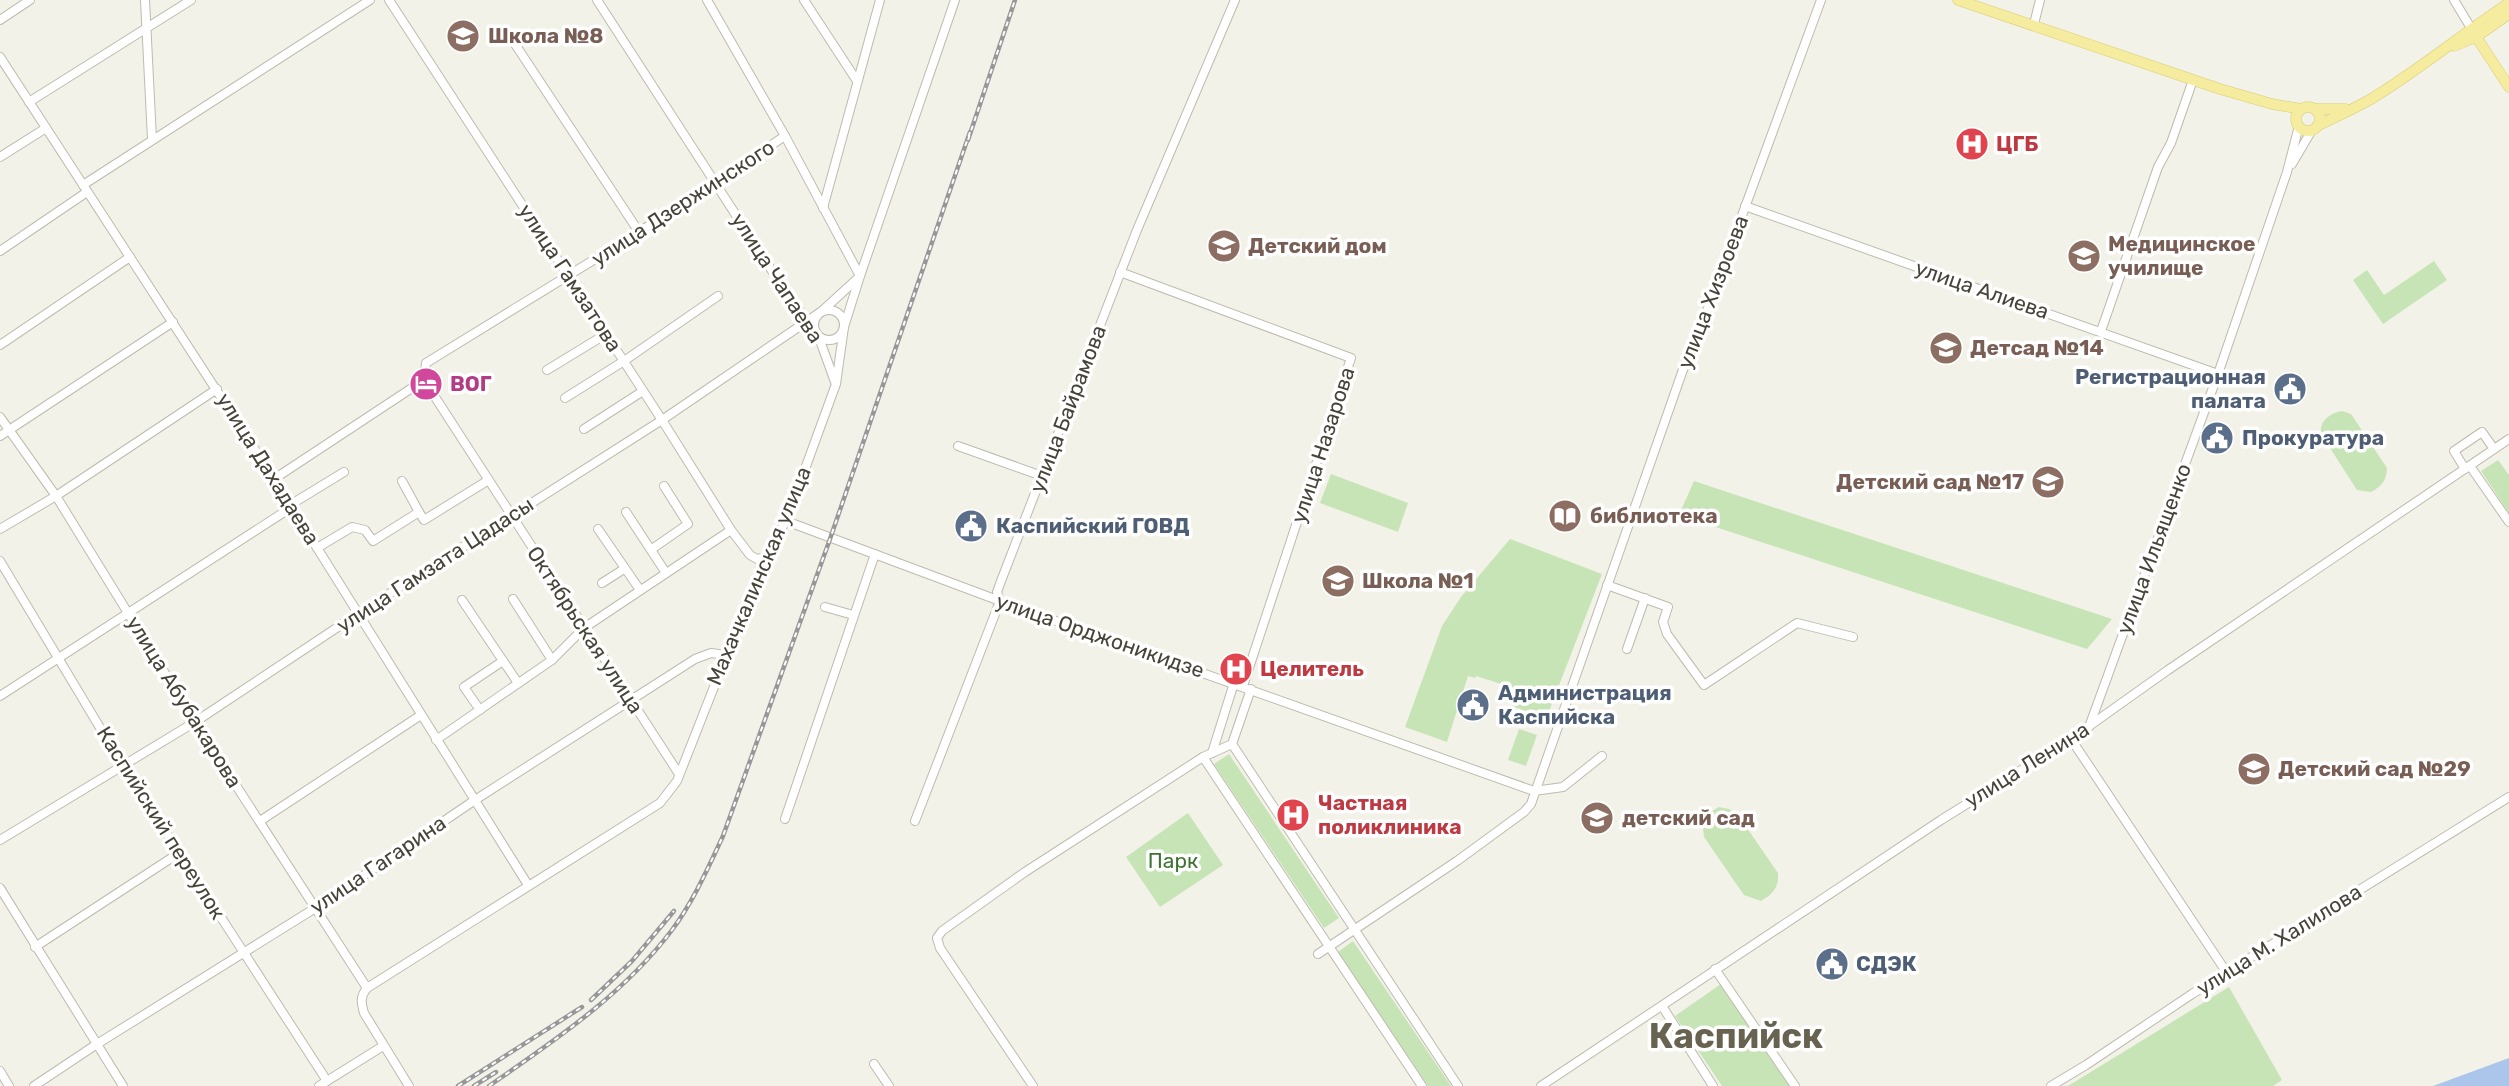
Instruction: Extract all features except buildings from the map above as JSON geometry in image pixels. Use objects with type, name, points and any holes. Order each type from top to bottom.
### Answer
[{"type":"main road","points":[[1958,0],[2272,104],[2301,109],[2350,109]]},
{"type":"main road","points":[[2473,33],[2509,3]]},
{"type":"main road","points":[[2272,104],[2302,129],[2315,128],[2368,100],[2473,33],[2509,14]]},
{"type":"main road","points":[[2473,33],[2509,87]]},
{"type":"main road","points":[[2298,124],[2297,115],[2301,109]]},
{"type":"main road","points":[[2315,109],[2320,121],[2315,128]]},
{"type":"street","points":[[0,19],[30,0]]},
{"type":"street","points":[[145,0],[152,139]]},
{"type":"street","points":[[29,102],[191,0]]},
{"type":"street","points":[[0,251],[152,139],[370,0]]},
{"type":"street","name":"улица Гамзатова","points":[[389,0],[731,530],[750,555],[757,559],[765,557]]},
{"type":"street","name":"улица Чапаева","points":[[597,0],[785,292],[818,335],[836,384]]},
{"type":"street","points":[[707,0],[785,136],[860,276]]},
{"type":"street","points":[[804,0],[858,80]]},
{"type":"street","points":[[823,208],[880,0]]},
{"type":"street","name":"Махачкалинская улица","points":[[383,1046],[360,1001],[368,988],[660,803],[677,781],[765,557],[786,521],[836,384],[844,327],[955,0]]},
{"type":"street","name":"улица Байрамова","points":[[915,821],[1000,601],[996,592],[1120,272],[1235,0]]},
{"type":"street","name":"улица Хизроева","points":[[1318,954],[1508,824],[1531,804],[1686,361],[1707,311],[1821,0]]},
{"type":"street","points":[[2034,24],[2040,0]]},
{"type":"street","points":[[2455,0],[2473,33]]},
{"type":"street","points":[[511,38],[639,232]]},
{"type":"street","name":"улица Дахадаева","points":[[0,57],[217,389],[528,886]]},
{"type":"street","points":[[2101,331],[2158,167],[2171,144],[2193,80]]},
{"type":"street","points":[[2287,172],[2298,124]]},
{"type":"street","points":[[0,158],[46,128]]},
{"type":"street","points":[[2287,172],[2315,128]]},
{"type":"street","name":"улица Дзержинского","points":[[274,479],[424,380],[426,363],[716,184],[785,136]]},
{"type":"street","name":"улица Ильященко","points":[[2089,727],[2218,374],[2287,172]]},
{"type":"street","name":"улица Алиева","points":[[1745,206],[2218,374]]},
{"type":"street","points":[[0,345],[130,257]]},
{"type":"street","name":"улица Назарова","points":[[1120,272],[1352,358],[1243,686],[1232,744]]},
{"type":"street","name":"улица Гамзата Цадасы","points":[[0,840],[195,722],[359,613],[662,420],[822,311],[860,276]]},
{"type":"street","points":[[565,398],[718,296]]},
{"type":"street","points":[[832,310],[840,315],[844,327],[836,339],[827,340],[818,335],[815,323],[822,311],[832,310]]},
{"type":"street","points":[[0,436],[173,322]]},
{"type":"street","points":[[547,370],[606,334]]},
{"type":"street","name":"Октябрьская улица","points":[[424,380],[679,774]]},
{"type":"street","points":[[0,529],[56,496],[217,389]]},
{"type":"street","points":[[584,429],[643,391]]},
{"type":"street","name":"улица Абубакарова","points":[[0,417],[56,496],[195,722],[368,988]]},
{"type":"street","points":[[2494,449],[2482,432],[2454,451],[2509,522]]},
{"type":"street","name":"улица Ленина","points":[[1541,1086],[1941,820],[2089,727],[2168,670],[2509,439]]},
{"type":"street","points":[[957,446],[1042,476]]},
{"type":"street","points":[[0,696],[344,472]]},
{"type":"street","points":[[402,481],[424,520],[487,481]]},
{"type":"street","points":[[652,549],[688,524],[664,486]]},
{"type":"street","points":[[317,548],[352,527],[365,530],[373,541],[419,512]]},
{"type":"street","points":[[626,512],[666,573]]},
{"type":"street","name":"улица Орджоникидзе","points":[[786,521],[1000,601],[1534,791]]},
{"type":"street","points":[[598,529],[640,590]]},
{"type":"street","points":[[436,740],[552,660],[584,628],[731,530]]},
{"type":"street","points":[[785,819],[875,554]]},
{"type":"street","name":"Каспийский переулок","points":[[0,561],[123,766],[243,952],[323,1084]]},
{"type":"street","points":[[601,583],[624,569]]},
{"type":"street","points":[[1607,585],[1668,607],[1662,622],[1667,634],[1704,685],[1797,623],[1853,638]]},
{"type":"street","points":[[1627,649],[1645,598]]},
{"type":"street","points":[[513,599],[552,660]]},
{"type":"street","points":[[462,600],[518,683]]},
{"type":"street","points":[[825,607],[853,615]]},
{"type":"street","name":"улица Гагарина","points":[[34,1086],[317,907],[475,800],[702,656],[711,653],[726,655]]},
{"type":"street","points":[[480,710],[464,687],[503,661]]},
{"type":"street","points":[[1212,753],[1243,686]]},
{"type":"street","points":[[260,821],[421,715]]},
{"type":"street","points":[[2071,739],[2227,973]]},
{"type":"street","points":[[1033,1086],[940,948],[937,938],[942,930],[1025,872],[1203,757],[1232,744],[1458,1086]]},
{"type":"street","points":[[1534,791],[1563,787],[1602,756]]},
{"type":"street","points":[[1203,757],[1422,1086]]},
{"type":"street","name":"улица М. Халилова","points":[[2051,1086],[2192,994],[2509,797]]},
{"type":"street","points":[[35,947],[179,853]]},
{"type":"street","points":[[0,888],[123,1086]]},
{"type":"street","points":[[1715,969],[1795,1086]]},
{"type":"street","points":[[1662,1006],[1713,1086]]},
{"type":"street","points":[[323,1084],[383,1046],[409,1086]]},
{"type":"street","points":[[874,1064],[889,1086]]},
{"type":"street","points":[[0,1071],[9,1086]]},
{"type":"green space","points":[[2434,261],[2447,280],[2383,324],[2353,280],[2367,270],[2384,295]]},
{"type":"green space","points":[[2342,411],[2351,414],[2387,468],[2383,483],[2371,492],[2357,490],[2321,434],[2326,418]]},
{"type":"green space","points":[[2498,460],[2509,475],[2509,513],[2481,471]]},
{"type":"green space","points":[[1331,474],[1408,503],[1398,532],[1320,503]]},
{"type":"green space","points":[[1694,481],[2112,619],[2087,649],[1679,515]]},
{"type":"green space","points":[[1510,539],[1602,574],[1546,719],[1512,706],[1517,689],[1468,676],[1447,742],[1405,727],[1442,626],[1461,597]]},
{"type":"green space","points":[[1519,729],[1537,735],[1526,766],[1508,760]]},
{"type":"green space","points":[[1229,754],[1339,918],[1324,928],[1214,764]]},
{"type":"green space","points":[[1719,807],[1738,815],[1778,873],[1774,890],[1761,901],[1744,895],[1704,837],[1702,821],[1707,814]]},
{"type":"green space","name":"Парк","points":[[1188,813],[1223,865],[1160,907],[1126,857]]},
{"type":"green space","points":[[1353,941],[1451,1086],[1428,1086],[1338,952]]},
{"type":"green space","points":[[1721,984],[1790,1086],[1722,1086],[1675,1016]]},
{"type":"green space","points":[[2229,987],[2282,1080],[2273,1086],[2068,1086]]},
{"type":"water","points":[[2509,1058],[2509,1086],[2433,1086]]},
{"type":"railway","points":[[968,140],[1015,0]]},
{"type":"railway","points":[[489,1086],[587,1015],[632,975],[672,930],[700,884],[723,836],[830,539],[970,132]]},
{"type":"railway","points":[[591,1000],[632,961],[674,911]]},
{"type":"railway","points":[[458,1086],[582,1007]]},
{"type":"railway","points":[[474,1086],[496,1072]]},
{"type":"place","name":"Школа №8","points":[[463,36]]},
{"type":"place","name":"ЦГБ","points":[[1972,144]]},
{"type":"place","name":"Детский дом","points":[[1224,246]]},
{"type":"place","name":"Медицинское училище","points":[[2084,256]]},
{"type":"place","name":"Детсад №14","points":[[1946,348]]},
{"type":"place","name":"ВОГ","points":[[426,384]]},
{"type":"place","name":"Регистрационная палата","points":[[2290,389]]},
{"type":"place","name":"Прокуратура","points":[[2217,438]]},
{"type":"place","name":"Детский сад №17","points":[[2048,482]]},
{"type":"place","name":"библиотека","points":[[1565,516]]},
{"type":"place","name":"Каспийский ГОВД","points":[[971,526]]},
{"type":"place","name":"Школа №1","points":[[1338,581]]},
{"type":"place","name":"Целитель","points":[[1236,669]]},
{"type":"place","name":"Администрация Каспийска","points":[[1473,705]]},
{"type":"place","name":"Детский сад №29","points":[[2254,769]]},
{"type":"place","name":"Частная поликлиника","points":[[1293,815]]},
{"type":"place","name":"детский сад","points":[[1597,818]]},
{"type":"place","name":"СДЭК","points":[[1832,964]]},
{"type":"district","name":"Каспийск","points":[[1736,1036]]}]
